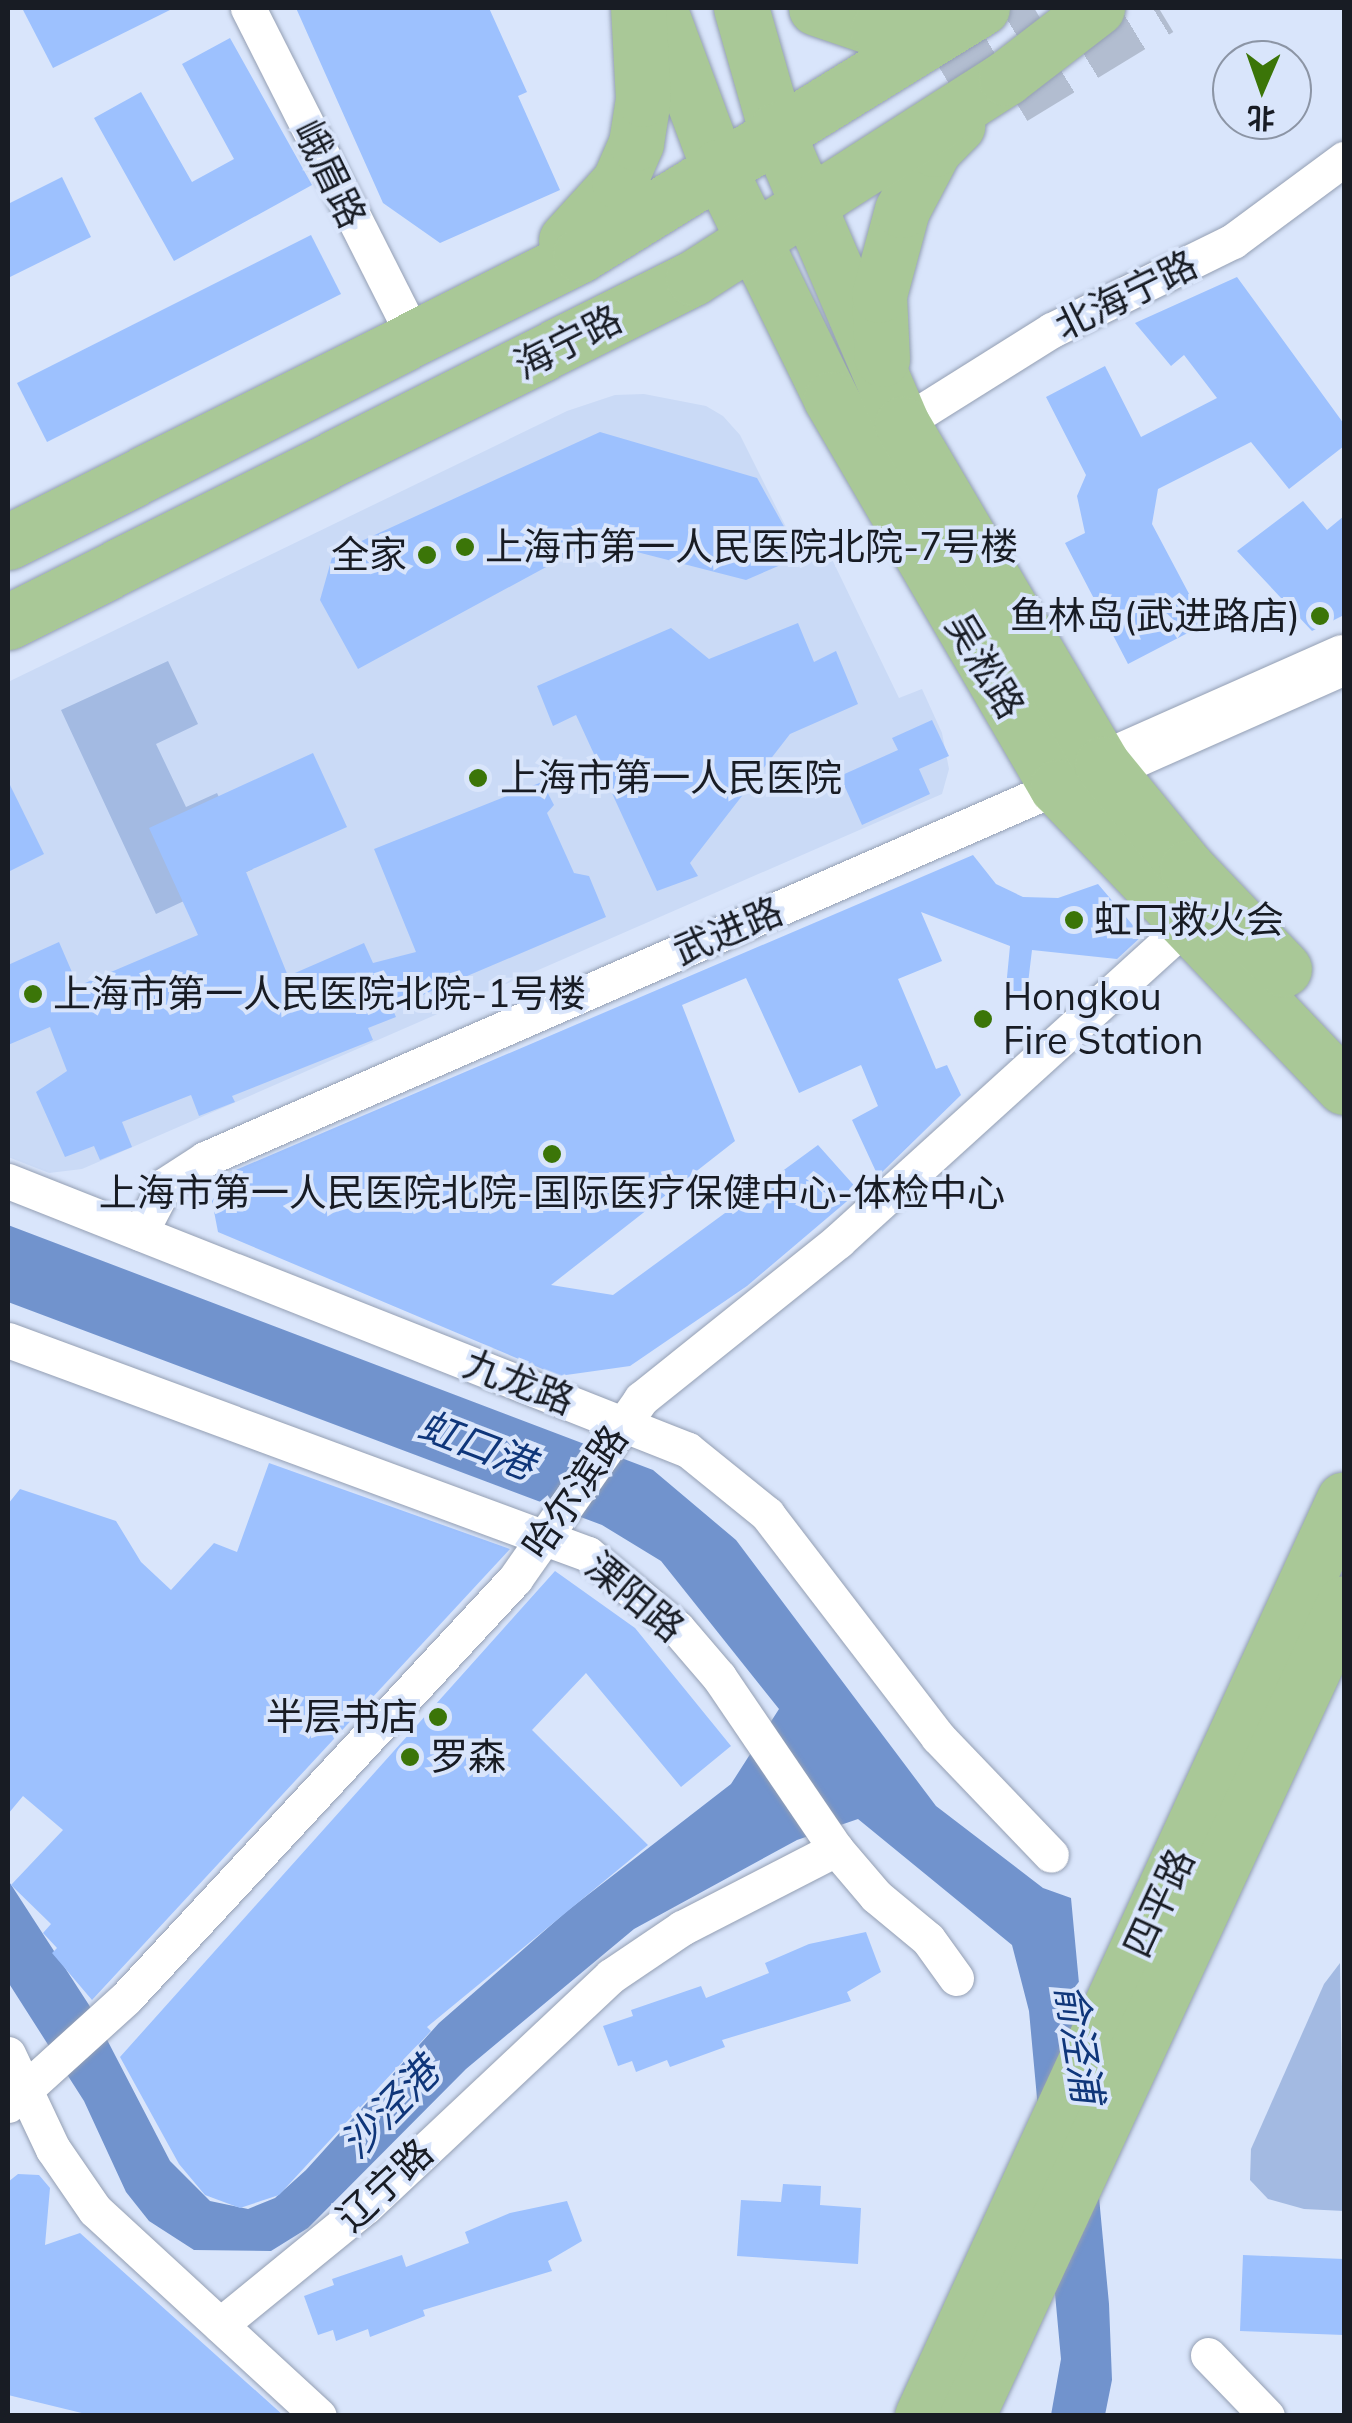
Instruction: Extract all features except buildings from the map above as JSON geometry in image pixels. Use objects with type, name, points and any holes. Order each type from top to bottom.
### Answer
[{"type":"main road","points":[[510,290],[598,208],[628,163],[643,99],[638,8]]},
{"type":"main road","name":"吴淞路","points":[[659,8],[718,167],[831,400],[1080,776],[1186,925],[1344,1087]]},
{"type":"main road","name":"吴淞路","points":[[740,8],[776,130],[896,410],[1080,776],[1187,868],[1344,1032]]},
{"type":"main road","points":[[816,8],[878,29],[969,16]]},
{"type":"main road","name":"海宁路","points":[[8,622],[342,458],[754,242],[1006,78],[1097,8]]},
{"type":"main road","name":"海宁路","points":[[8,542],[580,255],[776,130],[969,16]]},
{"type":"main road","points":[[896,410],[879,295],[902,210],[934,149],[1006,78]]},
{"type":"main road","name":"四平路","points":[[922,2416],[1344,1500]]},
{"type":"main road","name":"四平路","points":[[967,2416],[1102,2133],[1344,1603]]},
{"type":"street","name":"峨眉路","points":[[248,8],[415,340]]},
{"type":"street","name":"北海宁路","points":[[896,410],[1233,242],[1344,160]]},
{"type":"street","name":"武进路","points":[[140,1233],[166,1186],[205,1159],[1344,660]]},
{"type":"street","name":"哈尔滨路","points":[[21,2077],[97,2025],[501,1594],[554,1525],[614,1435],[664,1377],[862,1220],[1186,925]]},
{"type":"street","name":"九龙路","points":[[8,1181],[140,1233],[614,1435],[688,1450],[767,1514],[938,1737],[1051,1855]]},
{"type":"street","name":"溧阳路","points":[[8,1340],[554,1525],[677,1628],[831,1840],[876,1896],[928,1939],[956,1978]]},
{"type":"street","name":"辽宁路","points":[[220,2325],[366,2206],[611,1976],[682,1928],[831,1840]]},
{"type":"street","points":[[21,2077],[53,2149],[95,2210],[319,2416]]},
{"type":"street","points":[[1208,2355],[1267,2416]]},
{"type":"shaded area","name":"上海市第一人民医院","points":[[644,394],[706,406],[723,416],[740,435],[804,563],[828,551],[899,698],[922,689],[942,733],[949,769],[942,794],[82,1169],[49,1173],[8,1157],[8,682],[567,411],[615,395]]},
{"type":"shaded area","points":[[168,661],[198,724],[156,744],[186,807],[217,793],[253,869],[156,914],[61,710]]},
{"type":"shaded area","points":[[1340,1963],[1344,2211],[1304,2209],[1268,2199],[1250,2180],[1251,2149],[1324,1984]]},
{"type":"water","points":[[8,1225],[653,1470],[736,1540],[936,1806],[1043,1888],[1071,1898],[1109,2304],[1112,2380],[1105,2415],[1051,2415],[1061,2359],[1029,2011],[1012,1945],[858,1819],[797,1840],[634,1929],[466,2069],[308,2228],[271,2251],[194,2250],[149,2221],[126,2192],[84,2101],[8,1982],[8,1880],[89,2005],[170,2161],[210,2201],[248,2209],[275,2198],[306,2170],[439,2023],[567,1911],[731,1784],[779,1709],[661,1561],[602,1525],[8,1302]]},
{"type":"tunnel","points":[[938,65],[1034,8]]},
{"type":"tunnel","points":[[1013,97],[1159,8]]},
{"type":"place","name":"上海市第一人民医院北院-7号楼","points":[[465,547]]},
{"type":"place","name":"全家","points":[[427,555]]},
{"type":"place","name":"鱼林岛(武进路店)","points":[[1320,616]]},
{"type":"place","name":"上海市第一人民医院","points":[[478,778]]},
{"type":"place","name":"虹口救火会","points":[[1074,920]]},
{"type":"place","name":"上海市第一人民医院北院-1号楼","points":[[33,994]]},
{"type":"place","name":"Hongkou Fire Station","points":[[983,1019]]},
{"type":"place","name":"上海市第一人民医院北院-国际医疗保健中心-体检中心","points":[[552,1154]]},
{"type":"place","name":"半层书店","points":[[438,1717]]},
{"type":"place","name":"罗森","points":[[410,1757]]},
{"type":"water label","name":"虹口港","points":[[477,1444]]},
{"type":"water label","name":"俞泾浦","points":[[1080,2043]]},
{"type":"water label","name":"沙泾港","points":[[389,2107]]}]
